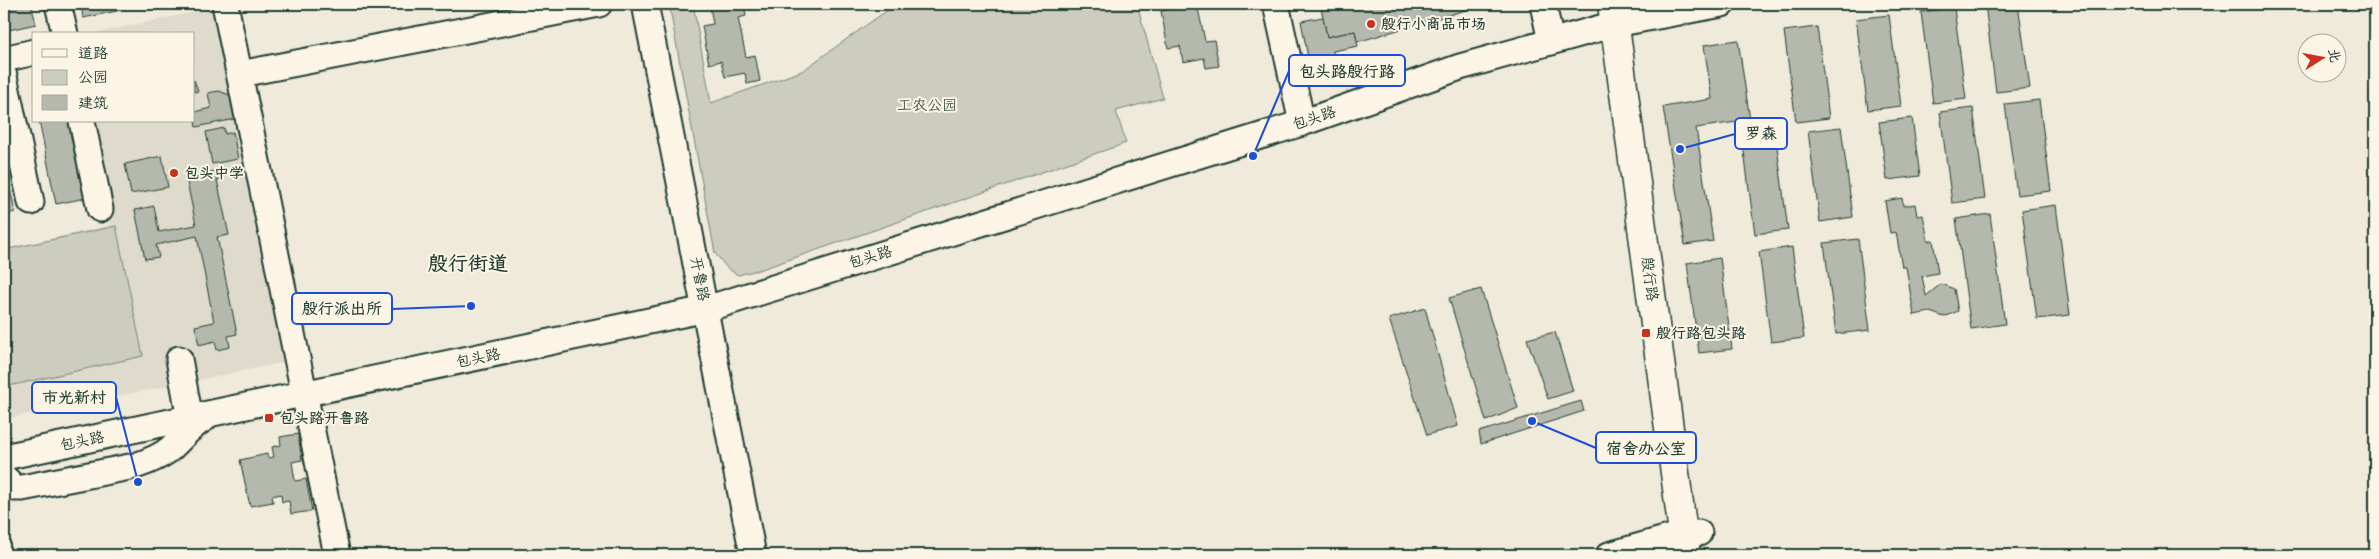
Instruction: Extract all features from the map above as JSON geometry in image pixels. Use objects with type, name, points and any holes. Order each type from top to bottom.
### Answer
[{"type":"main road","name":"殷行路","points":[[1622,13],[1661,224],[1693,544]]},
{"type":"street","points":[[58,4],[64,32]]},
{"type":"street","points":[[225,4],[337,555]]},
{"type":"street","points":[[240,74],[599,4]]},
{"type":"street","name":"开鲁路","points":[[645,4],[753,555]]},
{"type":"street","points":[[1276,4],[1302,123]]},
{"type":"street","points":[[1543,4],[1550,42]]},
{"type":"street","name":"包头路","points":[[4,457],[202,417],[706,309],[1302,123],[1460,67],[1550,42],[1622,13],[1722,4]]},
{"type":"street","points":[[4,58],[32,52]]},
{"type":"street","points":[[4,76],[31,202]]},
{"type":"street","points":[[82,122],[100,209]]},
{"type":"street","points":[[4,477],[15,488],[22,488],[135,466],[152,460],[170,449],[202,417],[179,359]]},
{"type":"street","points":[[1609,555],[1693,544]]},
{"type":"shaded area","name":"包头中学","points":[[213,8],[287,362],[4,419],[4,249],[110,225],[90,122],[195,122],[195,32],[101,32]]},
{"type":"green space","name":"工农公园","points":[[669,4],[693,4],[711,103],[802,71],[896,4],[1137,4],[1163,98],[1116,111],[1126,143],[762,269],[738,275],[727,268],[715,253]]},
{"type":"green space","points":[[116,226],[143,356],[4,387],[4,250]]},
{"type":"building","points":[[4,4],[31,4],[36,24],[4,31]]},
{"type":"building","points":[[81,4],[116,4],[117,11],[83,18]]},
{"type":"building","points":[[744,4],[746,16],[738,18],[746,57],[755,55],[760,81],[747,84],[745,73],[725,77],[721,61],[709,64],[702,26],[713,24],[710,7]]},
{"type":"building","points":[[1171,4],[1197,4],[1205,41],[1214,40],[1219,66],[1206,68],[1204,58],[1183,62],[1180,46],[1168,48],[1161,11],[1172,9]]},
{"type":"building","name":"殷行小商品市场","points":[[1341,4],[1486,4],[1357,42],[1355,31],[1327,37],[1321,7]]},
{"type":"building","points":[[1985,4],[2018,4],[2030,88],[1996,92]]},
{"type":"building","points":[[1954,8],[1966,99],[1933,103],[1921,12]]},
{"type":"building","points":[[1889,15],[1901,106],[1868,110],[1856,19]]},
{"type":"building","points":[[1323,17],[1327,37],[1355,31],[1358,46],[1333,51],[1336,68],[1311,73],[1301,21]]},
{"type":"building","points":[[1817,27],[1829,118],[1796,122],[1784,31]]},
{"type":"building","points":[[1738,40],[1750,120],[1696,128],[1713,241],[1685,245],[1663,107],[1712,99],[1704,45]]},
{"type":"building","points":[[219,91],[235,97],[240,118],[196,127],[195,112],[211,108],[208,93]]},
{"type":"building","points":[[2039,100],[2051,191],[2017,195],[2005,104]]},
{"type":"building","points":[[1973,108],[1985,199],[1952,203],[1940,112]]},
{"type":"building","points":[[1912,118],[1920,176],[1887,180],[1879,122]]},
{"type":"building","points":[[39,122],[76,122],[91,197],[56,204]]},
{"type":"building","points":[[1841,127],[1853,217],[1820,222],[1808,131]]},
{"type":"building","points":[[224,128],[225,134],[233,132],[238,159],[212,164],[206,132]]},
{"type":"building","points":[[1776,139],[1788,230],[1755,234],[1743,144]]},
{"type":"building","points":[[162,156],[168,187],[131,194],[125,164]]},
{"type":"building","points":[[4,158],[15,212],[4,215]]},
{"type":"building","points":[[220,170],[222,179],[217,180],[229,235],[217,237],[237,334],[228,336],[230,347],[217,350],[215,341],[199,345],[195,326],[214,322],[197,236],[156,245],[159,257],[145,259],[135,210],[154,206],[159,232],[196,225],[186,177]]},
{"type":"building","points":[[1902,198],[1903,206],[1915,204],[1917,216],[1923,215],[1928,241],[1933,240],[1938,273],[1922,276],[1926,296],[1941,284],[1954,289],[1958,311],[1944,317],[1930,312],[1914,315],[1906,267],[1902,267],[1896,232],[1890,233],[1885,201]]},
{"type":"building","points":[[2056,205],[2070,315],[2037,319],[2022,210]]},
{"type":"building","points":[[1990,214],[2005,324],[1971,329],[1956,219]]},
{"type":"building","points":[[1858,239],[1870,330],[1836,334],[1824,243]]},
{"type":"building","points":[[1792,247],[1804,338],[1771,342],[1759,252]]},
{"type":"building","points":[[1720,258],[1732,349],[1699,353],[1687,263]]},
{"type":"building","points":[[1481,289],[1518,408],[1486,421],[1449,298]]},
{"type":"building","points":[[1425,308],[1458,426],[1427,435],[1389,319]]},
{"type":"building","points":[[1555,332],[1573,391],[1548,399],[1527,339]]},
{"type":"building","points":[[1581,401],[1584,411],[1481,444],[1479,432]]},
{"type":"building","points":[[298,434],[302,460],[292,462],[295,481],[306,479],[312,511],[291,514],[289,501],[282,502],[281,494],[272,496],[273,502],[250,506],[240,460],[267,454],[268,458],[274,457],[272,447],[281,445],[280,437]]},
{"type":"place","name":"殷行小商品市场","points":[[1371,24]]},
{"type":"place","name":"罗森","points":[[1680,149]]},
{"type":"place","name":"包头路殷行路","points":[[1253,156]]},
{"type":"place","name":"包头中学","points":[[174,173]]},
{"type":"place","name":"殷行派出所","points":[[471,306]]},
{"type":"place","name":"殷行路包头路","points":[[1646,333]]},
{"type":"place","name":"包头路开鲁路","points":[[269,418]]},
{"type":"place","name":"宿舍办公室","points":[[1532,421]]},
{"type":"place","name":"市光新村","points":[[138,482]]},
{"type":"district","name":"殷行街道","points":[[468,263]]}]
